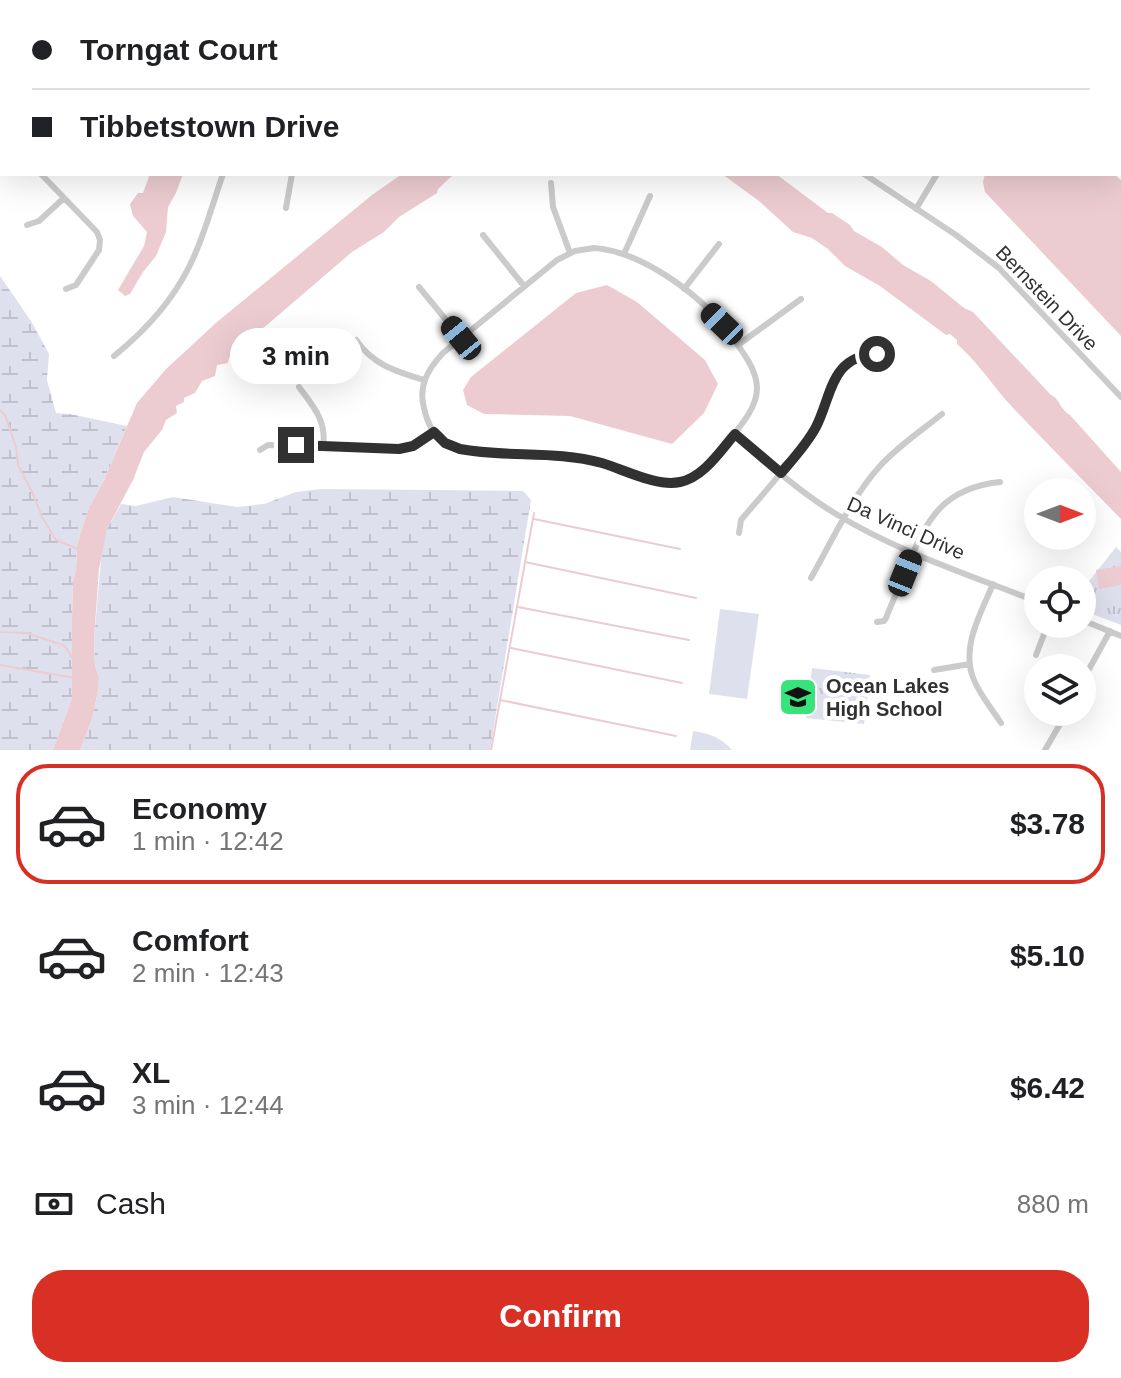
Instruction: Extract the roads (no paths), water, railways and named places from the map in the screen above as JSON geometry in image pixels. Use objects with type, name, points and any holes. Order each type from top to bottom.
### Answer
[{"type":"street","points":[[43,176],[97,232],[100,240],[99,250],[76,285],[66,289]]},
{"type":"street","points":[[114,356],[151,322],[182,280],[197,249],[222,176]]},
{"type":"street","points":[[286,208],[292,176]]},
{"type":"street","name":"Bernstein Drive","points":[[867,176],[956,235],[999,268],[1121,397]]},
{"type":"street","points":[[916,209],[936,176]]},
{"type":"street","points":[[551,183],[553,207],[570,253]]},
{"type":"street","points":[[624,254],[650,196]]},
{"type":"street","points":[[27,225],[39,221],[64,198]]},
{"type":"street","points":[[483,235],[524,286]]},
{"type":"street","points":[[684,289],[719,244]]},
{"type":"street","points":[[594,248],[624,254],[647,265],[684,289],[722,324],[753,368],[757,391],[749,416],[699,473],[683,482],[669,483],[575,457],[460,449],[445,443],[428,422],[422,402],[424,380],[436,360],[524,286],[570,253],[594,248]]},
{"type":"street","points":[[419,287],[461,338]]},
{"type":"street","points":[[738,345],[801,299]]},
{"type":"street","points":[[356,340],[380,365],[424,380]]},
{"type":"street","points":[[739,533],[741,520],[815,430],[828,392],[841,371],[863,356],[885,355]]},
{"type":"street","points":[[299,387],[321,418],[325,433],[323,446]]},
{"type":"street","points":[[811,578],[844,519],[878,468],[942,414]]},
{"type":"street","points":[[260,450],[268,445],[399,449],[413,446],[434,432]]},
{"type":"street","name":"Da Vinci Drive","points":[[735,434],[821,505],[844,519],[913,552],[1024,596]]},
{"type":"street","points":[[877,622],[886,618],[913,552],[935,513],[949,501],[978,485],[1000,482]]},
{"type":"street","points":[[993,584],[974,628],[970,664],[976,684],[1001,723]]},
{"type":"street","points":[[1096,626],[1121,636]]},
{"type":"street","points":[[1096,656],[1110,631]]},
{"type":"street","points":[[934,670],[970,664]]},
{"type":"street","points":[[1045,750],[1059,726]]},
{"type":"waterway","points":[[0,410],[5,415],[16,447],[18,465],[42,517],[56,540],[80,550]]},
{"type":"waterway","points":[[491,750],[534,513]]},
{"type":"waterway","points":[[534,519],[680,549]]},
{"type":"waterway","points":[[525,562],[696,598]]},
{"type":"waterway","points":[[518,607],[689,640]]},
{"type":"waterway","points":[[0,632],[27,633],[65,646],[74,661]]},
{"type":"waterway","points":[[511,648],[682,683]]},
{"type":"waterway","points":[[0,665],[75,678]]},
{"type":"waterway","points":[[500,700],[676,736]]},
{"type":"place","name":"Ocean Lakes High School","points":[[798,697]]}]
